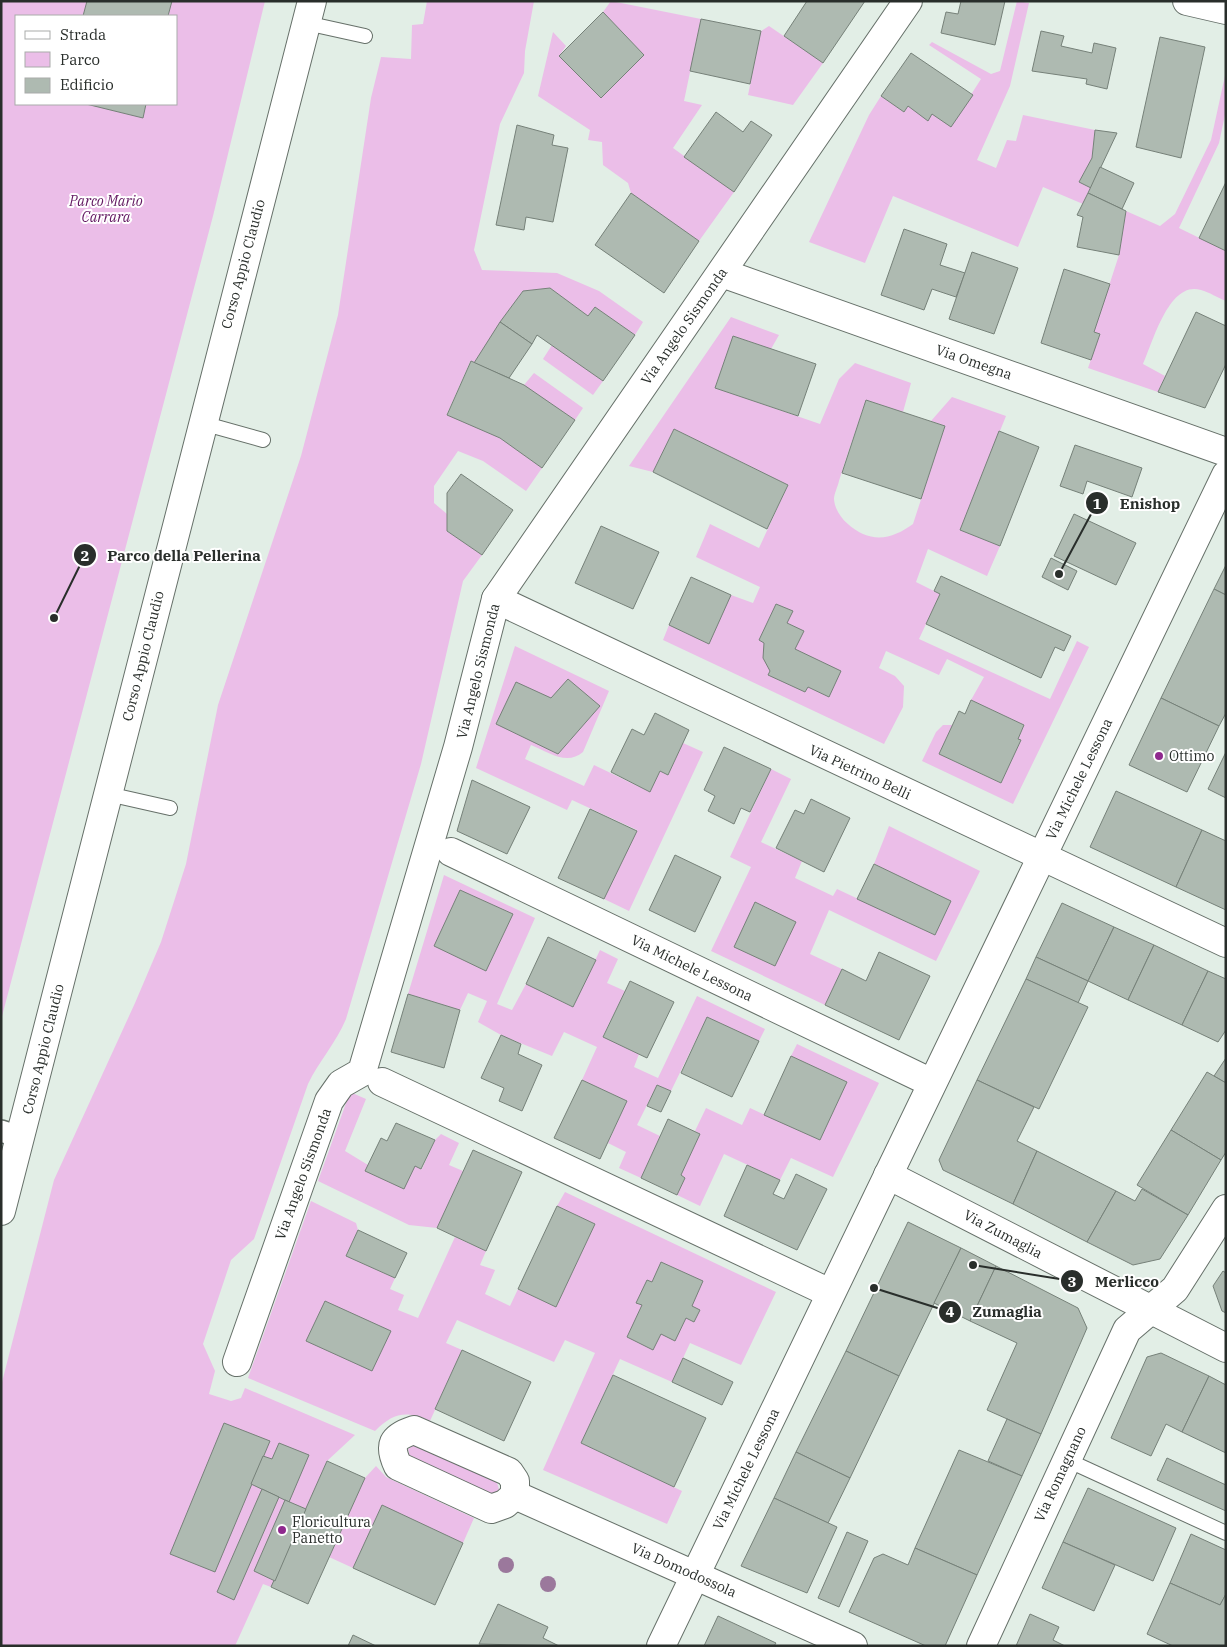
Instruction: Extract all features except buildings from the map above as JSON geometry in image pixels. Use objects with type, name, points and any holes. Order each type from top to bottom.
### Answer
[{"type":"street","name":"Via Angelo Sismonda","points":[[237,1362],[329,1101],[341,1084],[362,1072],[458,748],[496,599],[908,1]]},
{"type":"street","points":[[1186,1],[1226,10]]},
{"type":"street","name":"Corso Appio Claudio","points":[[1,1211],[11,1134],[108,794],[309,12]]},
{"type":"street","name":"Via Omegna","points":[[722,273],[1226,452]]},
{"type":"street","name":"Via Michele Lessona","points":[[661,1646],[830,1292],[1226,475]]},
{"type":"street","name":"Via Pietrino Belli","points":[[496,599],[1226,943]]},
{"type":"street","name":"Via Michele Lessona","points":[[451,852],[932,1083]]},
{"type":"street","points":[[382,1082],[830,1292]]},
{"type":"street","name":"Via Zumaglia","points":[[888,1175],[1226,1348]]},
{"type":"street","name":"Via Romagnano","points":[[982,1646],[1127,1330],[1174,1289],[1226,1209]]},
{"type":"street","name":"Via Domodossola","points":[[515,1495],[695,1574],[852,1646]]},
{"type":"lane","points":[[309,12],[365,36]]},
{"type":"lane","points":[[202,423],[263,440]]},
{"type":"lane","points":[[108,794],[170,808]]},
{"type":"lane","points":[[1067,1460],[1226,1533]]},
{"type":"green space","name":"Parco Mario Carrara","points":[[1,1],[265,1],[213,216],[1,1020]]},
{"type":"green space","points":[[427,1],[534,1],[525,51],[524,73],[500,124],[474,250],[482,270],[557,273],[599,291],[643,322],[635,335],[595,307],[588,316],[550,288],[523,291],[474,363],[470,362],[447,414],[500,438],[542,468],[526,491],[483,461],[458,451],[434,486],[434,503],[447,514],[447,531],[482,555],[463,581],[421,764],[346,1019],[308,1084],[254,1239],[231,1260],[203,1344],[215,1371],[209,1394],[231,1401],[241,1398],[245,1388],[355,1435],[327,1461],[275,1581],[271,1587],[263,1584],[235,1646],[1,1646],[1,1386],[54,1180],[161,942],[186,864],[218,705],[301,456],[338,315],[371,98],[381,57],[411,59],[412,25],[423,24]]},
{"type":"green space","points":[[611,1],[701,19],[684,101],[702,105],[673,148],[734,192],[699,241],[631,193],[628,183],[603,165],[602,142],[588,140],[590,130],[538,96],[553,32],[566,46],[559,56],[601,98],[644,55],[603,12]]},
{"type":"green space","points":[[1017,1],[1029,3],[1010,86],[977,160],[996,168],[1007,140],[1016,141],[1023,115],[1095,130],[1092,158],[1079,182],[1091,188],[1083,204],[1043,187],[1018,247],[893,196],[865,263],[809,242],[869,115],[881,96],[904,112],[908,106],[928,120],[932,114],[951,126],[981,79],[929,45],[932,42],[991,74],[1000,71]]},
{"type":"green space","points":[[769,26],[823,63],[793,105],[748,95],[761,31]]},
{"type":"green space","points":[[1226,71],[1226,110],[1219,143],[1179,228],[1226,251],[1226,301],[1201,290],[1190,289],[1180,294],[1171,303],[1157,328],[1143,364],[1165,376],[1158,392],[1088,368],[1100,334],[1094,332],[1119,255],[1126,211],[1160,226],[1175,214],[1211,140]]},
{"type":"green space","points":[[731,317],[779,335],[771,349],[733,336],[715,388],[820,424],[839,379],[855,363],[911,383],[903,412],[866,400],[842,471],[834,497],[835,505],[840,516],[863,534],[876,537],[889,536],[913,524],[945,426],[931,421],[952,397],[1006,416],[960,530],[1000,546],[987,576],[928,549],[916,582],[940,594],[919,639],[1050,699],[1077,641],[1089,647],[1013,804],[922,761],[936,732],[943,725],[953,725],[939,754],[1001,783],[1021,740],[1018,739],[1024,725],[971,700],[984,677],[947,659],[939,675],[886,651],[879,668],[895,676],[904,686],[903,707],[884,744],[663,640],[669,625],[709,643],[731,595],[753,603],[760,587],[696,557],[710,524],[759,548],[788,485],[674,429],[653,472],[629,466]]},
{"type":"green space","points":[[552,345],[603,381],[593,395],[543,359]]},
{"type":"green space","points":[[534,373],[583,408],[575,420],[524,385]]},
{"type":"green space","points":[[515,646],[609,691],[583,752],[571,758],[564,758],[531,745],[525,759],[584,786],[594,765],[650,792],[660,771],[668,775],[683,743],[703,752],[629,911],[604,899],[637,830],[572,800],[567,810],[476,768]]},
{"type":"green space","points":[[771,769],[791,779],[761,842],[802,861],[795,878],[833,896],[837,889],[935,935],[951,901],[874,864],[889,826],[980,871],[936,961],[829,910],[810,954],[842,969],[825,1005],[711,951],[751,867],[730,857]]},
{"type":"green space","points":[[444,875],[535,918],[497,1004],[512,1010],[526,984],[573,1007],[600,950],[618,959],[607,983],[625,991],[603,1036],[639,1054],[634,1067],[658,1078],[697,996],[765,1029],[759,1041],[707,1017],[671,1091],[657,1085],[637,1125],[660,1136],[641,1178],[619,1168],[626,1152],[608,1143],[627,1101],[582,1080],[597,1047],[564,1032],[552,1056],[501,1035],[478,1022],[487,1001],[468,993],[460,1010],[408,994]]},
{"type":"green space","points":[[797,1044],[879,1083],[833,1177],[791,1158],[780,1180],[724,1154],[700,1206],[677,1195],[685,1178],[681,1175],[700,1134],[695,1131],[706,1108],[742,1125],[750,1108],[820,1140],[847,1082],[791,1056]]},
{"type":"green space","points":[[350,1092],[366,1099],[345,1151],[368,1165],[415,1166],[422,1169],[435,1140],[441,1134],[459,1143],[449,1165],[463,1171],[437,1228],[409,1225],[318,1181]]},
{"type":"green space","points":[[565,1192],[776,1292],[741,1365],[690,1343],[672,1382],[620,1359],[581,1443],[682,1491],[667,1524],[543,1470],[595,1353],[565,1340],[554,1362],[457,1320],[446,1343],[462,1350],[430,1421],[414,1415],[400,1415],[388,1420],[375,1431],[248,1378],[311,1201],[356,1223],[358,1230],[346,1256],[395,1278],[390,1289],[404,1295],[398,1310],[418,1318],[455,1237],[486,1251],[480,1265],[495,1270],[485,1294],[510,1306],[518,1289],[556,1307],[595,1224],[557,1206]]},
{"type":"green space","points":[[419,1445],[496,1480],[499,1489],[495,1494],[489,1496],[410,1460],[408,1449]]},
{"type":"green space","points":[[376,1466],[386,1477],[474,1518],[463,1543],[382,1506],[353,1568],[329,1557],[365,1478]]},
{"type":"place","name":"Enishop","points":[[1059,574]]},
{"type":"place","name":"Parco della Pellerina","points":[[54,618]]},
{"type":"place","name":"Ottimo","points":[[1159,756]]},
{"type":"place","name":"Merlicco","points":[[973,1265]]},
{"type":"place","name":"Zumaglia","points":[[874,1288]]},
{"type":"place","name":"Floricultura Panetto","points":[[282,1530]]}]
